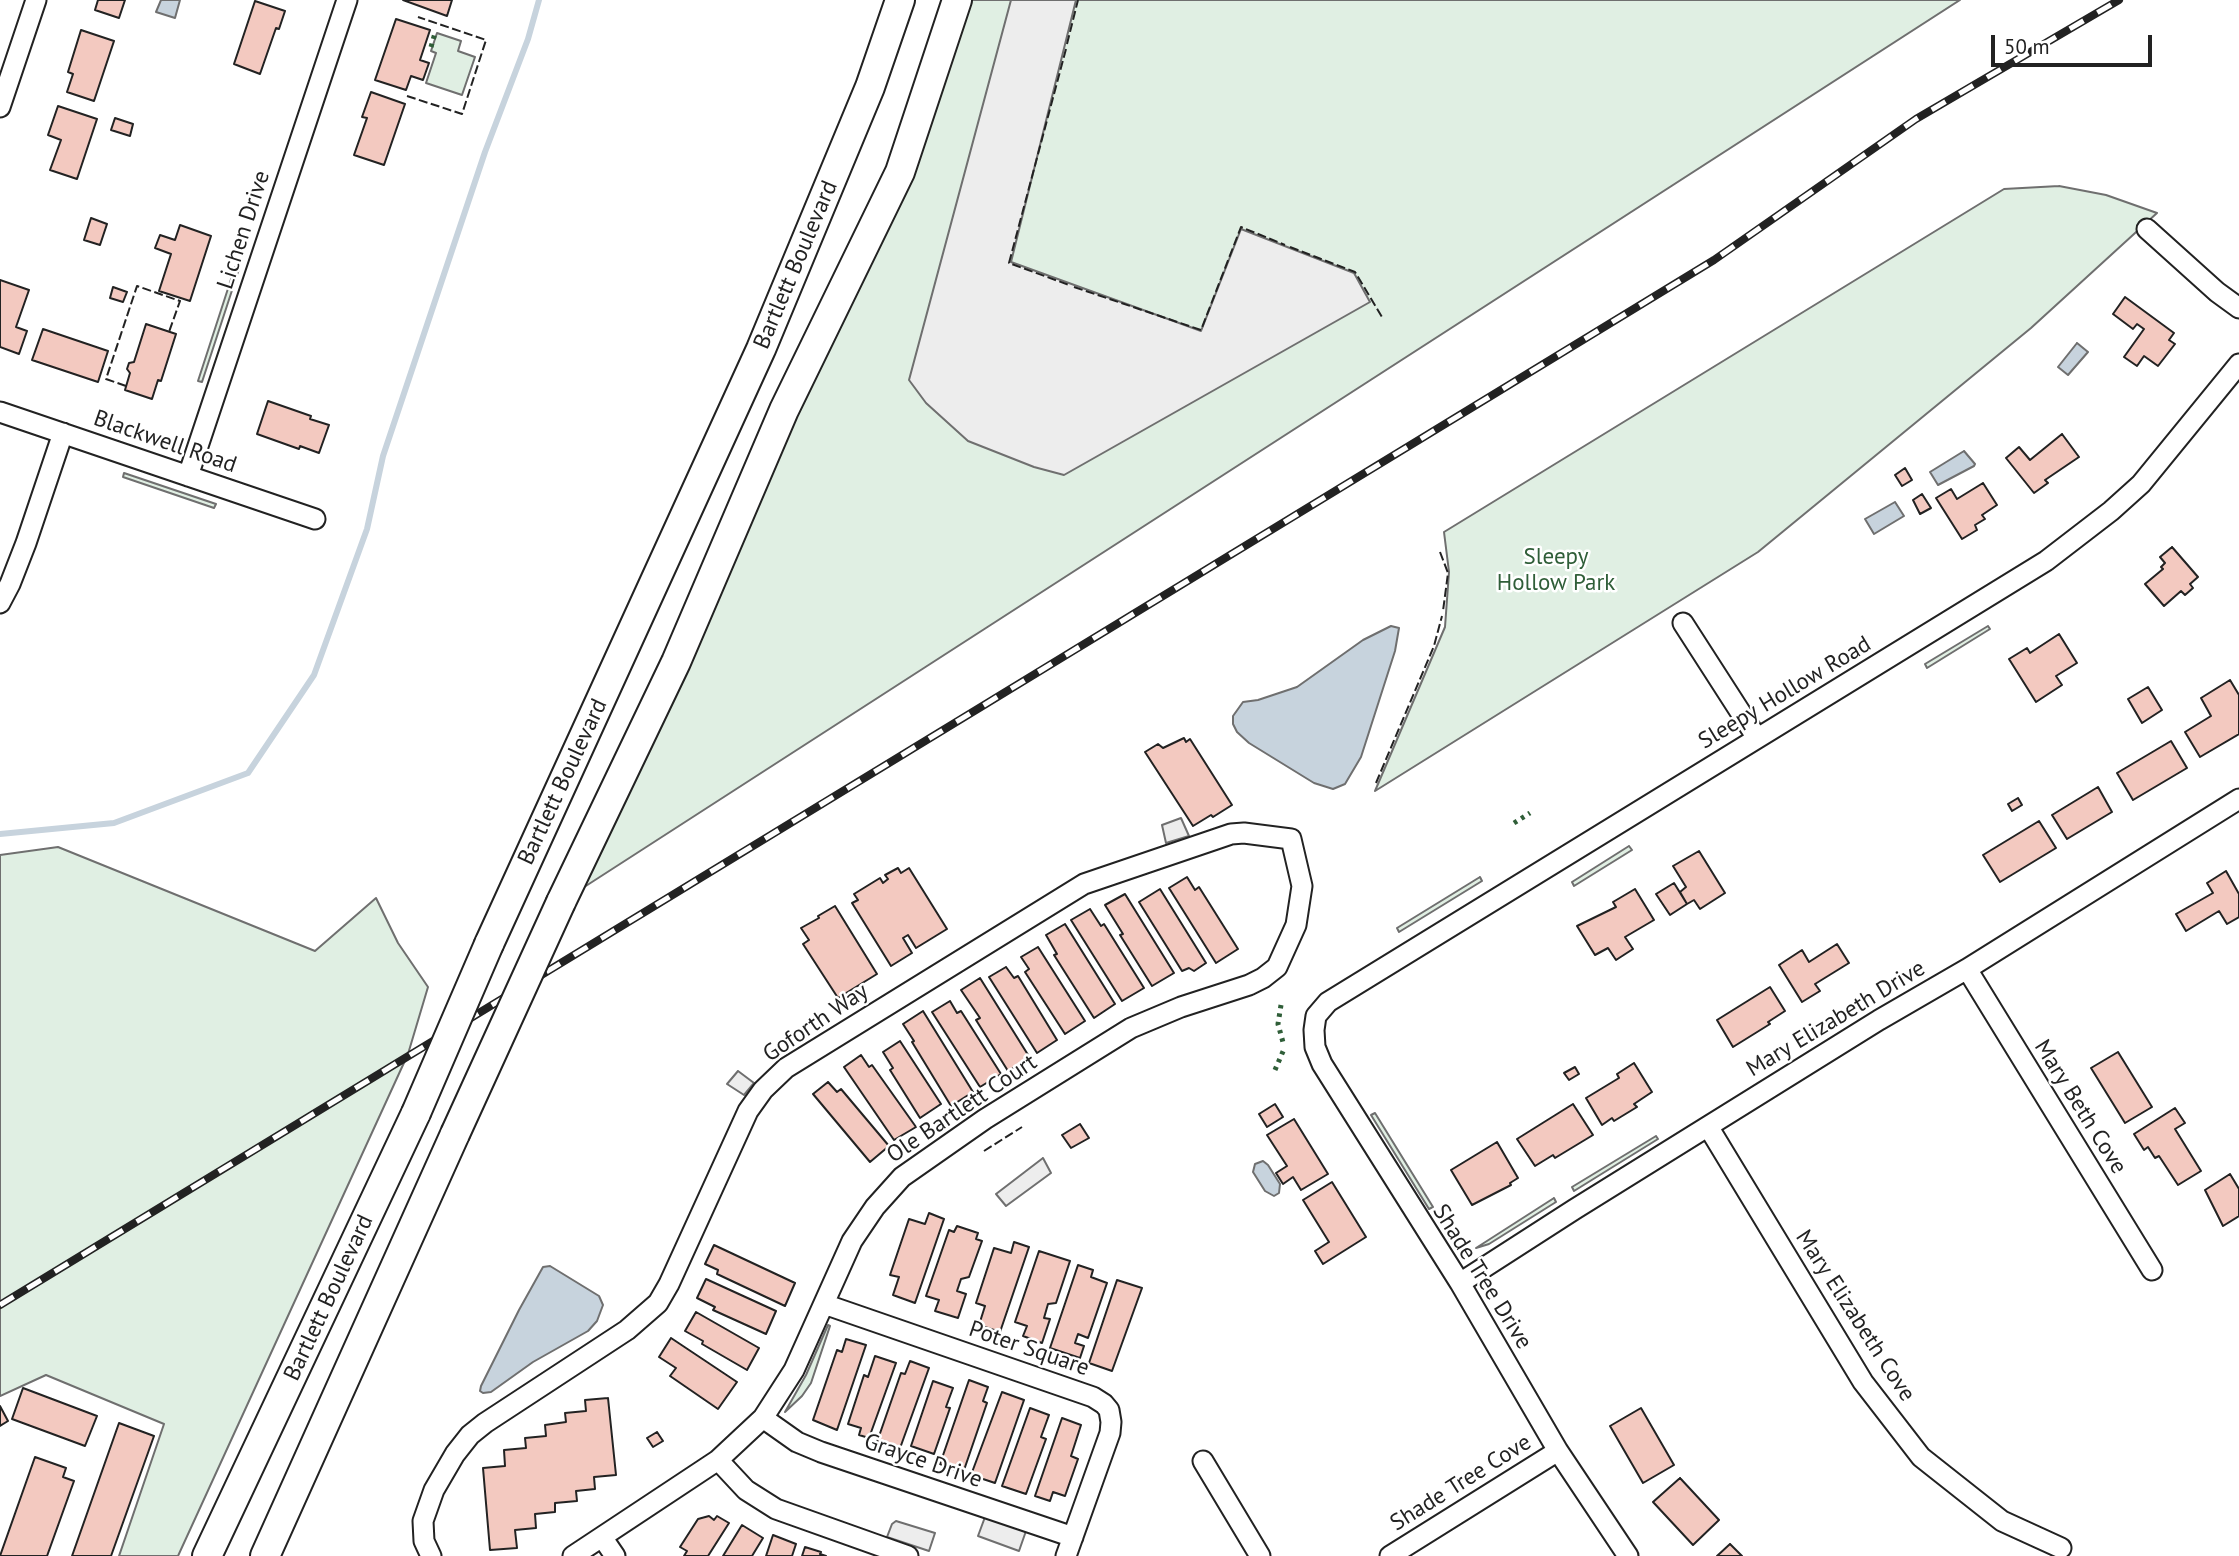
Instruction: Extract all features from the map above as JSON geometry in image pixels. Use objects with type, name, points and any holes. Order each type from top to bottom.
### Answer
[{"type":"main road","name":"Bartlett Boulevard","points":[[207,1556],[416,1113],[489,944],[761,349],[870,87],[901,0]]},
{"type":"main road","name":"Bartlett Boulevard","points":[[265,1556],[561,902],[676,662],[784,410],[900,172],[957,0]]},
{"type":"street","points":[[0,107],[36,0]]},
{"type":"street","name":"Lichen Drive","points":[[187,475],[347,0]]},
{"type":"street","points":[[2147,229],[2209,286],[2239,308]]},
{"type":"street","name":"Sleepy Hollow Road","points":[[1316,1016],[1328,1002],[2046,561],[2141,484],[2239,364]]},
{"type":"street","name":"Blackwell Road","points":[[0,412],[315,519]]},
{"type":"street","points":[[0,603],[22,553],[62,433]]},
{"type":"street","points":[[1683,622],[1757,738]]},
{"type":"street","name":"Mary Elizabeth Drive","points":[[1460,1283],[1574,1209],[2239,799]]},
{"type":"street","name":"Goforth Way","points":[[431,1556],[424,1541],[423,1521],[434,1490],[455,1454],[470,1435],[485,1423],[627,1330],[658,1303],[673,1276],[748,1111],[763,1090],[786,1068],[1084,884],[1231,834],[1291,839]]},
{"type":"street","name":"Ole Bartlett Court","points":[[573,1556],[718,1460],[748,1435],[763,1418],[794,1370],[844,1257],[864,1221],[890,1189],[915,1166],[1131,1028],[1181,1007],[1249,985],[1277,967],[1296,925],[1302,886],[1291,839]]},
{"type":"street","name":"Mary Beth Cove","points":[[1967,969],[2152,1270]]},
{"type":"street","name":"Shade Tree Drive","points":[[1316,1016],[1315,1047],[1322,1064],[1460,1283],[1558,1451],[1629,1556]]},
{"type":"street","name":"Mary Elizabeth Cove","points":[[1709,1128],[1863,1382],[1921,1457],[2002,1521],[2061,1548]]},
{"type":"street","name":"Poter Square","points":[[824,1304],[1093,1397],[1104,1404],[1111,1422],[1110,1433],[1066,1556]]},
{"type":"street","name":"Grayce Drive","points":[[763,1418],[797,1442],[821,1452],[1073,1537]]},
{"type":"street","name":"Shade Tree Cove","points":[[1390,1556],[1558,1451]]},
{"type":"street","points":[[718,1460],[746,1490],[776,1509],[908,1556]]},
{"type":"street","points":[[1203,1461],[1260,1556]]},
{"type":"street","points":[[602,1537],[615,1556]]},
{"type":"green space","points":[[957,0],[1960,0],[561,902],[900,172]]},
{"type":"green space","points":[[437,33],[461,41],[458,51],[475,57],[462,95],[426,83],[436,53],[431,51]]},
{"type":"green space","name":"Sleepy Hollow Park","points":[[2059,186],[2106,195],[2157,213],[2031,328],[1758,552],[1375,791],[1445,627],[1449,572],[1444,532],[2004,189]]},
{"type":"green space","points":[[235,267],[239,269],[202,382],[198,381]]},
{"type":"green space","points":[[124,473],[216,504],[214,508],[123,477]]},
{"type":"green space","points":[[1988,626],[1990,629],[1927,668],[1925,664]]},
{"type":"green space","points":[[1629,846],[1632,850],[1574,886],[1572,882]]},
{"type":"green space","points":[[58,847],[315,951],[376,898],[398,943],[428,987],[408,1054],[178,1556],[119,1556],[164,1424],[46,1375],[0,1396],[0,855]]},
{"type":"green space","points":[[1480,877],[1482,881],[1399,932],[1397,928]]},
{"type":"green space","points":[[1375,1113],[1433,1207],[1429,1209],[1371,1115]]},
{"type":"green space","points":[[1656,1136],[1658,1139],[1574,1191],[1572,1187]]},
{"type":"green space","points":[[1554,1198],[1556,1202],[1489,1244],[1476,1248]]},
{"type":"green space","points":[[828,1325],[830,1326],[811,1383],[785,1412],[806,1375]]},
{"type":"shaded area","points":[[161,0],[180,0],[175,18],[156,12]]},
{"type":"shaded area","points":[[1011,0],[1076,0],[1011,262],[1201,331],[1241,229],[1354,273],[1370,302],[1064,475],[1034,467],[968,441],[926,403],[909,380]]},
{"type":"shaded area","points":[[2077,343],[2088,352],[2068,375],[2058,367]]},
{"type":"shaded area","points":[[1964,451],[1974,466],[1938,485],[1930,472]]},
{"type":"shaded area","points":[[1895,502],[1904,516],[1874,534],[1865,519]]},
{"type":"shaded area","points":[[1391,626],[1399,628],[1395,651],[1361,757],[1345,784],[1333,789],[1314,783],[1249,743],[1237,732],[1233,716],[1243,702],[1297,687],[1363,640]]},
{"type":"shaded area","points":[[1181,818],[1189,836],[1166,843],[1162,825]]},
{"type":"shaded area","points":[[738,1071],[754,1083],[744,1095],[727,1084]]},
{"type":"shaded area","points":[[1043,1158],[1051,1173],[1006,1206],[996,1194]]},
{"type":"shaded area","points":[[1263,1161],[1280,1184],[1279,1193],[1274,1196],[1265,1191],[1253,1172],[1255,1164]]},
{"type":"shaded area","points":[[550,1266],[599,1296],[603,1305],[597,1321],[588,1331],[533,1362],[491,1392],[483,1393],[480,1391],[481,1386],[519,1310],[543,1267]]},
{"type":"shaded area","points":[[985,1517],[1026,1531],[1019,1551],[978,1536]]},
{"type":"shaded area","points":[[896,1521],[935,1533],[929,1551],[887,1537]]},
{"type":"building","points":[[98,0],[125,0],[119,18],[95,10]]},
{"type":"building","points":[[403,0],[452,0],[447,16]]},
{"type":"building","points":[[255,1],[285,11],[260,74],[234,64]]},
{"type":"building","points":[[396,19],[430,30],[420,60],[429,63],[423,80],[411,76],[406,90],[375,80]]},
{"type":"building","points":[[81,30],[114,41],[94,101],[67,92],[73,74],[68,72]]},
{"type":"building","points":[[371,92],[405,104],[384,165],[354,155],[367,118],[362,117]]},
{"type":"building","points":[[58,106],[97,119],[77,179],[50,170],[61,140],[48,135]]},
{"type":"building","points":[[115,118],[133,124],[130,136],[111,130]]},
{"type":"building","points":[[91,218],[107,224],[100,245],[84,240]]},
{"type":"building","points":[[180,225],[211,236],[190,301],[159,291],[171,254],[155,248],[160,235],[175,240]]},
{"type":"building","points":[[0,280],[29,290],[16,327],[27,331],[19,354],[0,347]]},
{"type":"building","points":[[113,287],[127,292],[123,302],[110,298]]},
{"type":"building","points":[[2125,297],[2174,333],[2169,340],[2175,344],[2158,366],[2144,356],[2137,366],[2124,357],[2144,329],[2137,324],[2133,329],[2113,314]]},
{"type":"building","points":[[146,324],[176,334],[161,381],[158,380],[152,399],[125,390],[130,373],[127,369],[129,363],[134,362]]},
{"type":"building","points":[[43,329],[108,351],[98,382],[32,360]]},
{"type":"building","points":[[268,401],[329,425],[319,453],[257,434]]},
{"type":"building","points":[[2062,434],[2079,457],[2045,480],[2048,483],[2034,493],[2006,458],[2019,447],[2030,460]]},
{"type":"building","points":[[1905,468],[1912,480],[1902,486],[1895,475]]},
{"type":"building","points":[[1983,483],[1997,505],[1982,515],[1985,519],[1975,525],[1977,530],[1962,539],[1936,498],[1951,489],[1957,499]]},
{"type":"building","points":[[1922,494],[1931,508],[1920,514],[1913,500]]},
{"type":"building","points":[[2172,547],[2198,577],[2190,584],[2193,588],[2185,595],[2181,591],[2164,606],[2145,584],[2163,569],[2161,567],[2165,563],[2160,557]]},
{"type":"building","points":[[2059,634],[2077,663],[2056,676],[2062,685],[2036,702],[2009,659],[2027,648],[2030,653]]},
{"type":"building","points":[[2230,680],[2239,695],[2239,734],[2200,757],[2185,732],[2211,716],[2201,698]]},
{"type":"building","points":[[2148,687],[2162,710],[2142,723],[2128,699]]},
{"type":"building","points":[[1184,738],[1186,742],[1190,739],[1232,805],[1193,826],[1145,752],[1158,744],[1163,748]]},
{"type":"building","points":[[2171,741],[2187,768],[2133,800],[2117,773]]},
{"type":"building","points":[[2098,787],[2112,812],[2067,839],[2052,815]]},
{"type":"building","points":[[2018,798],[2022,805],[2012,811],[2008,804]]},
{"type":"building","points":[[2039,821],[2056,848],[2000,882],[1983,855]]},
{"type":"building","points":[[1699,851],[1725,893],[1700,909],[1694,900],[1687,904],[1680,892],[1686,887],[1673,866]]},
{"type":"building","points":[[898,868],[901,873],[909,868],[947,929],[916,948],[908,935],[903,938],[912,953],[891,966],[852,903],[858,900],[854,894],[880,878],[883,883],[888,879],[885,875]]},
{"type":"building","points":[[2226,871],[2239,894],[2239,917],[2227,924],[2219,911],[2186,931],[2176,914],[2213,893],[2207,883]]},
{"type":"building","points":[[1187,877],[1195,890],[1199,887],[1238,949],[1216,963],[1169,888]]},
{"type":"building","points":[[1674,883],[1687,904],[1670,915],[1656,894]]},
{"type":"building","points":[[1160,889],[1206,963],[1194,971],[1189,968],[1182,971],[1139,902]]},
{"type":"building","points":[[1635,889],[1654,920],[1625,937],[1633,949],[1616,960],[1608,948],[1595,955],[1577,926],[1616,907],[1613,902]]},
{"type":"building","points":[[1125,894],[1174,973],[1152,986],[1105,905]]},
{"type":"building","points":[[835,906],[877,974],[838,998],[803,944],[809,940],[801,928]]},
{"type":"building","points":[[1090,909],[1101,926],[1104,924],[1144,988],[1122,1001],[1071,920]]},
{"type":"building","points":[[1065,924],[1115,1004],[1094,1018],[1054,955],[1057,954],[1046,935]]},
{"type":"building","points":[[1837,944],[1849,963],[1815,984],[1820,991],[1802,1002],[1779,965],[1802,950],[1809,962]]},
{"type":"building","points":[[1038,947],[1085,1021],[1065,1034],[1025,972],[1029,969],[1021,957]]},
{"type":"building","points":[[1006,967],[1014,978],[1018,976],[1057,1040],[1037,1053],[989,977]]},
{"type":"building","points":[[980,978],[1030,1058],[1008,1071],[976,1020],[980,1018],[961,990]]},
{"type":"building","points":[[1770,987],[1785,1011],[1768,1022],[1770,1024],[1733,1047],[1717,1020]]},
{"type":"building","points":[[950,1001],[957,1013],[961,1011],[1001,1074],[980,1087],[932,1012]]},
{"type":"building","points":[[923,1011],[973,1092],[951,1106],[903,1024]]},
{"type":"building","points":[[900,1041],[941,1104],[920,1118],[890,1070],[893,1068],[883,1052]]},
{"type":"building","points":[[2118,1052],[2152,1107],[2125,1123],[2091,1068]]},
{"type":"building","points":[[861,1055],[869,1067],[872,1065],[916,1127],[894,1140],[844,1067]]},
{"type":"building","points":[[1634,1063],[1652,1092],[1634,1104],[1637,1107],[1602,1125],[1586,1098],[1619,1078],[1617,1074]]},
{"type":"building","points":[[1575,1067],[1579,1074],[1569,1080],[1564,1073]]},
{"type":"building","points":[[828,1082],[837,1092],[841,1089],[889,1146],[870,1162],[813,1094]]},
{"type":"building","points":[[1275,1104],[1283,1117],[1267,1127],[1259,1114]]},
{"type":"building","points":[[1573,1104],[1593,1135],[1555,1158],[1553,1155],[1535,1166],[1517,1139]]},
{"type":"building","points":[[2175,1108],[2185,1123],[2175,1129],[2201,1171],[2178,1185],[2159,1156],[2155,1158],[2148,1147],[2144,1150],[2134,1134]]},
{"type":"building","points":[[1294,1119],[1328,1174],[1301,1190],[1293,1177],[1283,1184],[1276,1173],[1287,1166],[1267,1135]]},
{"type":"building","points":[[1080,1124],[1089,1138],[1071,1148],[1062,1135]]},
{"type":"building","points":[[1497,1142],[1518,1178],[1510,1183],[1511,1185],[1472,1205],[1451,1170]]},
{"type":"building","points":[[2230,1174],[2239,1189],[2239,1216],[2223,1226],[2205,1190]]},
{"type":"building","points":[[1332,1182],[1366,1237],[1323,1264],[1315,1251],[1329,1242],[1303,1200]]},
{"type":"building","points":[[929,1213],[944,1219],[915,1303],[893,1295],[899,1277],[890,1275],[909,1219],[925,1224]]},
{"type":"building","points":[[957,1226],[978,1233],[976,1239],[982,1241],[969,1277],[961,1279],[957,1291],[966,1294],[958,1318],[935,1311],[939,1300],[926,1296],[949,1230],[954,1232]]},
{"type":"building","points":[[1014,1242],[1029,1247],[1000,1332],[979,1325],[985,1306],[976,1303],[994,1248],[1011,1253]]},
{"type":"building","points":[[714,1245],[795,1283],[785,1306],[717,1274],[718,1270],[705,1264]]},
{"type":"building","points":[[1039,1251],[1070,1261],[1056,1303],[1048,1304],[1044,1318],[1050,1319],[1042,1343],[1023,1336],[1027,1326],[1015,1322]]},
{"type":"building","points":[[1078,1265],[1093,1270],[1091,1277],[1107,1283],[1088,1338],[1078,1334],[1075,1343],[1084,1346],[1080,1358],[1050,1348]]},
{"type":"building","points":[[706,1279],[776,1311],[766,1334],[713,1310],[715,1307],[697,1298]]},
{"type":"building","points":[[1117,1280],[1142,1288],[1112,1371],[1089,1363]]},
{"type":"building","points":[[696,1312],[759,1348],[747,1370],[685,1331]]},
{"type":"building","points":[[671,1338],[737,1382],[718,1409],[670,1376],[676,1368],[659,1357]]},
{"type":"building","points":[[846,1339],[866,1345],[837,1430],[813,1420],[837,1350],[842,1352]]},
{"type":"building","points":[[875,1356],[896,1363],[869,1438],[859,1435],[861,1428],[848,1424],[864,1375],[868,1377]]},
{"type":"building","points":[[910,1361],[929,1368],[899,1451],[877,1442],[901,1373],[905,1374]]},
{"type":"building","points":[[969,1380],[988,1387],[983,1401],[987,1403],[963,1473],[940,1464]]},
{"type":"building","points":[[933,1381],[953,1388],[946,1407],[950,1408],[934,1454],[911,1446]]},
{"type":"building","points":[[23,1388],[97,1416],[85,1446],[12,1419]]},
{"type":"building","points":[[1002,1392],[1024,1400],[995,1483],[971,1475]]},
{"type":"building","points":[[608,1398],[616,1475],[594,1477],[595,1489],[576,1491],[577,1501],[555,1503],[555,1512],[535,1514],[536,1528],[515,1530],[517,1548],[490,1550],[483,1468],[505,1466],[504,1450],[526,1448],[525,1438],[546,1436],[545,1425],[566,1422],[565,1413],[586,1411],[585,1400]]},
{"type":"building","points":[[0,1406],[8,1421],[0,1426]]},
{"type":"building","points":[[1030,1408],[1049,1415],[1041,1437],[1046,1439],[1026,1494],[1002,1486]]},
{"type":"building","points":[[1641,1408],[1674,1465],[1643,1483],[1610,1426]]},
{"type":"building","points":[[1062,1418],[1081,1425],[1071,1456],[1078,1459],[1065,1496],[1053,1492],[1050,1501],[1035,1496]]},
{"type":"building","points":[[119,1423],[154,1436],[111,1556],[72,1556]]},
{"type":"building","points":[[657,1432],[663,1441],[653,1447],[647,1438]]},
{"type":"building","points":[[35,1457],[66,1468],[63,1477],[74,1481],[47,1556],[0,1556]]},
{"type":"building","points":[[1680,1478],[1719,1520],[1693,1545],[1653,1502]]},
{"type":"building","points":[[709,1516],[714,1520],[717,1516],[729,1523],[708,1556],[684,1556],[687,1551],[680,1547],[698,1519]]},
{"type":"building","points":[[742,1525],[763,1538],[752,1556],[723,1556]]},
{"type":"building","points":[[773,1535],[796,1544],[792,1556],[766,1556]]},
{"type":"building","points":[[1730,1544],[1742,1556],[1717,1556]]},
{"type":"building","points":[[805,1547],[821,1552],[820,1554],[826,1556],[802,1556]]},
{"type":"waterway","points":[[0,834],[114,823],[248,773],[314,675],[367,529],[383,456],[485,152],[528,39],[539,0]]},
{"type":"railway","points":[[0,1305],[1714,260],[1916,119],[2119,0]]},
{"type":"hedge","points":[[431,47],[435,33]]},
{"type":"hedge","points":[[1514,823],[1530,813]]},
{"type":"hedge","points":[[1281,1005],[1278,1024],[1284,1046]]},
{"type":"hedge","points":[[1275,1070],[1284,1049]]},
{"type":"fence","points":[[1067,44],[1078,0]]},
{"type":"fence","points":[[407,96],[462,114],[486,40],[418,17]]},
{"type":"fence","points":[[1066,49],[1009,263],[1069,285]]},
{"type":"fence","points":[[1074,287],[1201,330],[1241,227],[1285,245]]},
{"type":"fence","points":[[1290,247],[1355,272],[1382,317]]},
{"type":"fence","points":[[126,386],[106,379],[137,286],[180,301],[169,332]]},
{"type":"fence","points":[[1440,552],[1448,573],[1443,611]]},
{"type":"fence","points":[[1376,783],[1434,646],[1442,616]]},
{"type":"fence","points":[[984,1151],[1022,1127]]}]
